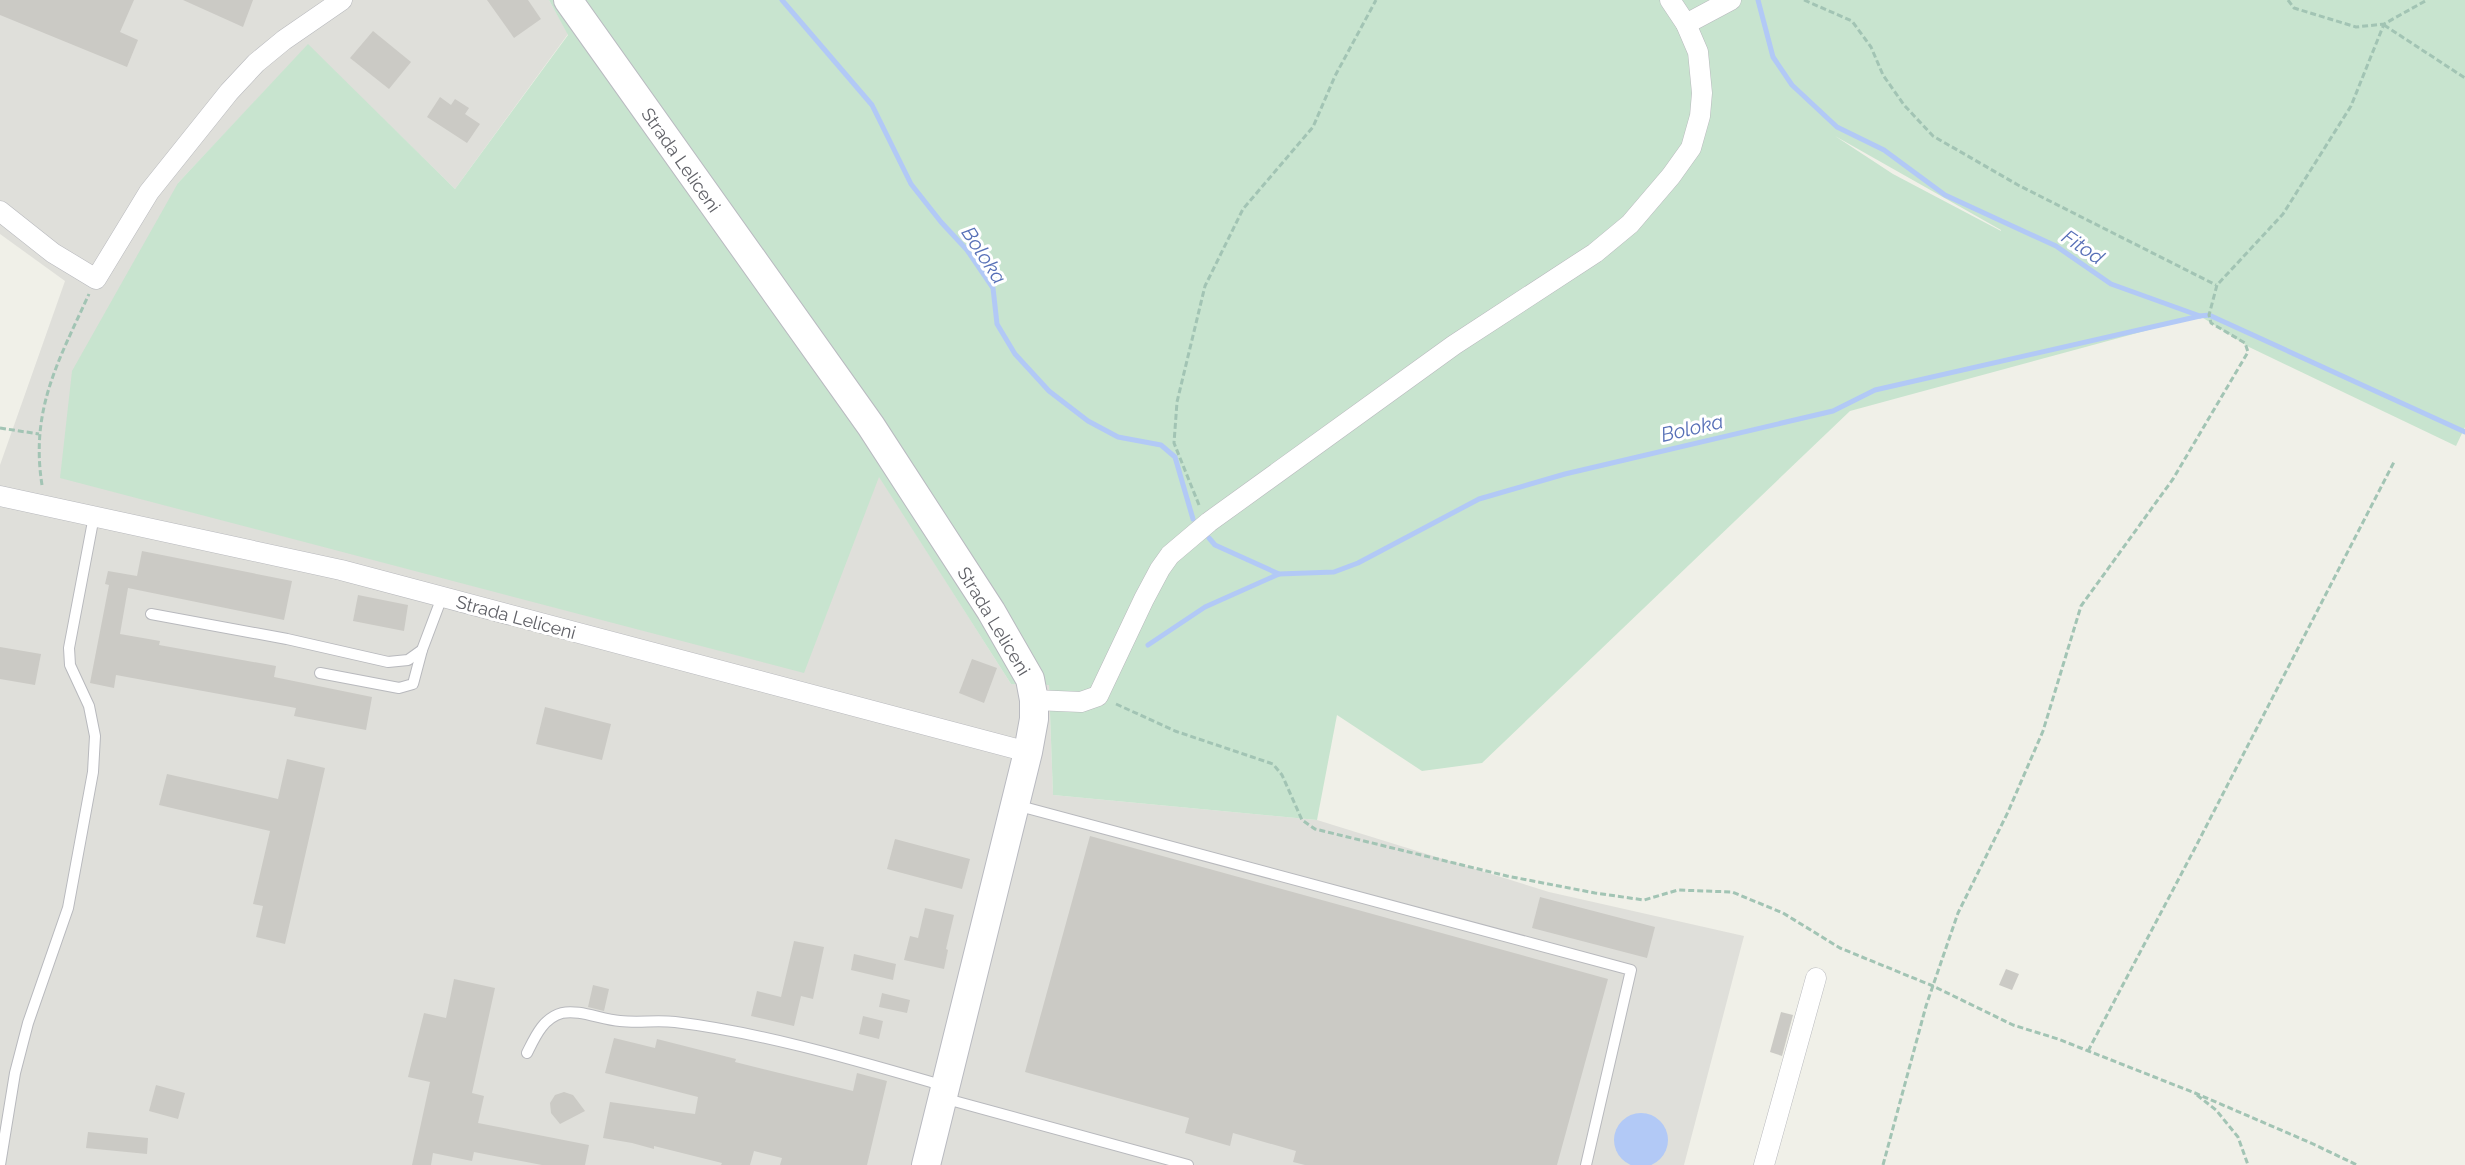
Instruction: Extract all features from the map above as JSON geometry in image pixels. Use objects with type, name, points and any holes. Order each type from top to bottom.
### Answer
[{"type":"main road","name":"Strada Leliceni","points":[[568,0],[877,436],[992,611],[1030,679],[1034,700],[1034,719],[1028,752],[926,1165]]},
{"type":"street","points":[[0,211],[54,253],[96,279],[149,192],[229,92],[256,63],[284,40],[342,0]]},
{"type":"street","points":[[1034,700],[1081,702],[1098,696],[1160,569],[1170,555],[1209,522],[1454,345],[1595,253],[1630,224],[1671,176],[1691,148],[1700,116],[1702,93],[1698,52],[1686,24],[1670,0]]},
{"type":"street","points":[[1686,24],[1731,0]]},
{"type":"street","name":"Strada Leliceni","points":[[0,496],[341,570],[1028,752]]},
{"type":"street","points":[[1764,1165],[1816,978]]},
{"type":"lane","points":[[0,1165],[3,1119],[28,1023],[68,908],[93,771],[95,736],[89,706],[70,665],[69,648],[94,516]]},
{"type":"lane","points":[[320,673],[399,688],[413,684],[422,650],[442,597]]},
{"type":"lane","points":[[152,614],[287,639],[388,662],[408,660],[422,650]]},
{"type":"lane","points":[[1016,805],[1631,970],[1586,1165]]},
{"type":"lane","points":[[527,1053],[534,1037],[546,1021],[562,1013],[638,1023],[655,1020],[674,1022],[755,1036],[1188,1165]]},
{"type":"path","points":[[1209,522],[1190,488],[1174,443],[1177,402],[1205,286],[1243,209],[1314,128],[1335,76],[1376,0]]},
{"type":"path","points":[[1804,0],[1852,21],[1871,47],[1883,75],[1904,105],[1933,136],[2018,185],[2217,285]]},
{"type":"path","points":[[2288,0],[2294,8],[2330,21],[2356,27],[2384,24],[2427,0]]},
{"type":"path","points":[[1883,1165],[1926,1006],[1958,913],[2008,812],[2043,731],[2081,606],[2173,479],[2248,352],[2245,343],[2211,323],[2209,315],[2217,285],[2283,214],[2351,106],[2384,24]]},
{"type":"path","points":[[2384,24],[2465,78]]},
{"type":"path","points":[[48,506],[41,483],[39,434],[42,410],[55,368],[96,279]]},
{"type":"path","points":[[0,428],[39,434]]},
{"type":"path","points":[[2088,1051],[2201,838],[2394,462]]},
{"type":"path","points":[[1098,696],[1175,731],[1273,764],[1282,775],[1302,820],[1315,829],[1507,876],[1595,893],[1644,900],[1678,890],[1732,892],[1784,913],[1840,948],[1933,986],[2013,1025],[2058,1039],[2195,1093],[2312,1143],[2357,1165]]},
{"type":"path","points":[[2195,1093],[2216,1110],[2238,1137],[2248,1165]]},
{"type":"shaded area","points":[[0,0],[549,0],[568,34],[455,189],[308,45],[178,183],[879,476],[1011,684],[1049,685],[1053,795],[1317,820],[1549,892],[1744,936],[1684,1165],[0,1165],[0,465],[65,281],[0,234]]},
{"type":"green space","points":[[549,0],[2465,0],[2465,427],[2456,446],[2249,347],[2200,316],[1850,411],[1482,763],[1422,771],[1337,715],[1317,820],[1053,795],[1049,685],[1011,684],[879,477],[804,673],[60,478],[72,371],[178,183],[308,44],[455,189],[568,35]],"holes":[[[1835,136],[2001,230],[1893,174]]]},
{"type":"water","points":[[1636,1113],[1646,1113],[1656,1117],[1664,1125],[1668,1140],[1664,1155],[1656,1163],[1646,1167],[1636,1167],[1626,1163],[1618,1155],[1614,1145],[1614,1135],[1618,1125],[1626,1117]]},
{"type":"building","points":[[0,0],[134,0],[120,32],[138,40],[127,67],[0,15]]},
{"type":"building","points":[[183,0],[253,0],[243,27]]},
{"type":"building","points":[[487,0],[528,0],[541,19],[514,38]]},
{"type":"building","points":[[373,31],[411,62],[389,89],[350,58]]},
{"type":"building","points":[[440,97],[451,105],[455,99],[469,108],[465,114],[480,124],[467,143],[427,117]]},
{"type":"building","points":[[142,551],[292,581],[284,620],[128,588],[120,634],[160,641],[159,645],[276,666],[274,677],[372,697],[366,730],[294,716],[296,708],[116,675],[114,688],[90,683],[109,585],[105,584],[108,571],[137,576]]},
{"type":"building","points":[[358,595],[408,605],[404,631],[353,621]]},
{"type":"building","points":[[0,647],[41,654],[35,685],[0,679]]},
{"type":"building","points":[[972,659],[997,668],[984,703],[959,693]]},
{"type":"building","points":[[545,707],[611,724],[602,760],[536,744]]},
{"type":"building","points":[[287,759],[325,768],[285,944],[256,937],[263,906],[253,904],[270,831],[159,805],[167,774],[278,799]]},
{"type":"building","points":[[1090,836],[1608,979],[1557,1165],[1305,1165],[1293,1162],[1296,1151],[1233,1133],[1230,1146],[1185,1133],[1189,1118],[1025,1072]]},
{"type":"building","points":[[895,839],[970,859],[962,889],[887,869]]},
{"type":"building","points":[[1540,897],[1655,927],[1647,958],[1532,928]]},
{"type":"building","points":[[925,908],[954,915],[944,969],[904,960],[910,936],[918,938]]},
{"type":"building","points":[[794,941],[824,947],[813,999],[801,996],[794,1026],[751,1016],[757,991],[781,997]]},
{"type":"building","points":[[854,954],[896,964],[893,980],[851,970]]},
{"type":"building","points":[[2006,969],[2019,974],[2012,990],[1999,985]]},
{"type":"building","points":[[454,979],[495,988],[472,1093],[484,1096],[478,1123],[589,1145],[585,1165],[542,1165],[474,1152],[472,1161],[433,1153],[431,1165],[412,1165],[430,1082],[408,1077],[424,1013],[446,1018]]},
{"type":"building","points":[[593,985],[609,989],[604,1011],[588,1007]]},
{"type":"building","points":[[882,993],[910,1000],[907,1013],[879,1007]]},
{"type":"building","points":[[1781,1012],[1793,1015],[1782,1056],[1770,1052]]},
{"type":"building","points":[[863,1016],[883,1021],[879,1039],[859,1034]]},
{"type":"building","points":[[614,1038],[655,1048],[657,1039],[736,1059],[735,1062],[853,1091],[857,1073],[887,1081],[867,1165],[780,1165],[782,1158],[754,1151],[750,1165],[721,1165],[722,1163],[654,1146],[654,1149],[603,1138],[610,1102],[695,1114],[698,1097],[605,1073]]},
{"type":"building","points":[[156,1085],[185,1093],[178,1119],[149,1111]]},
{"type":"building","points":[[564,1092],[573,1095],[585,1111],[560,1124],[551,1113],[550,1103],[555,1095]]},
{"type":"building","points":[[88,1132],[148,1138],[147,1154],[86,1148]]},
{"type":"waterway","name":"Boloka","points":[[782,0],[872,105],[911,184],[967,250],[993,288],[997,324],[1015,354],[1049,391],[1088,421],[1118,437],[1161,445],[1175,457],[1193,519]]},
{"type":"waterway","name":"Fitod","points":[[1758,0],[1773,57],[1792,85],[1837,127],[1884,150],[1945,195],[2056,246],[2111,284],[2200,316],[2209,315],[2465,432]]},
{"type":"waterway","name":"Boloka","points":[[1209,538],[1215,545],[1279,574],[1334,572],[1358,563],[1479,499],[1565,474],[1833,411],[1875,390],[2200,316]]},
{"type":"waterway","points":[[1148,645],[1205,607],[1279,574]]}]
